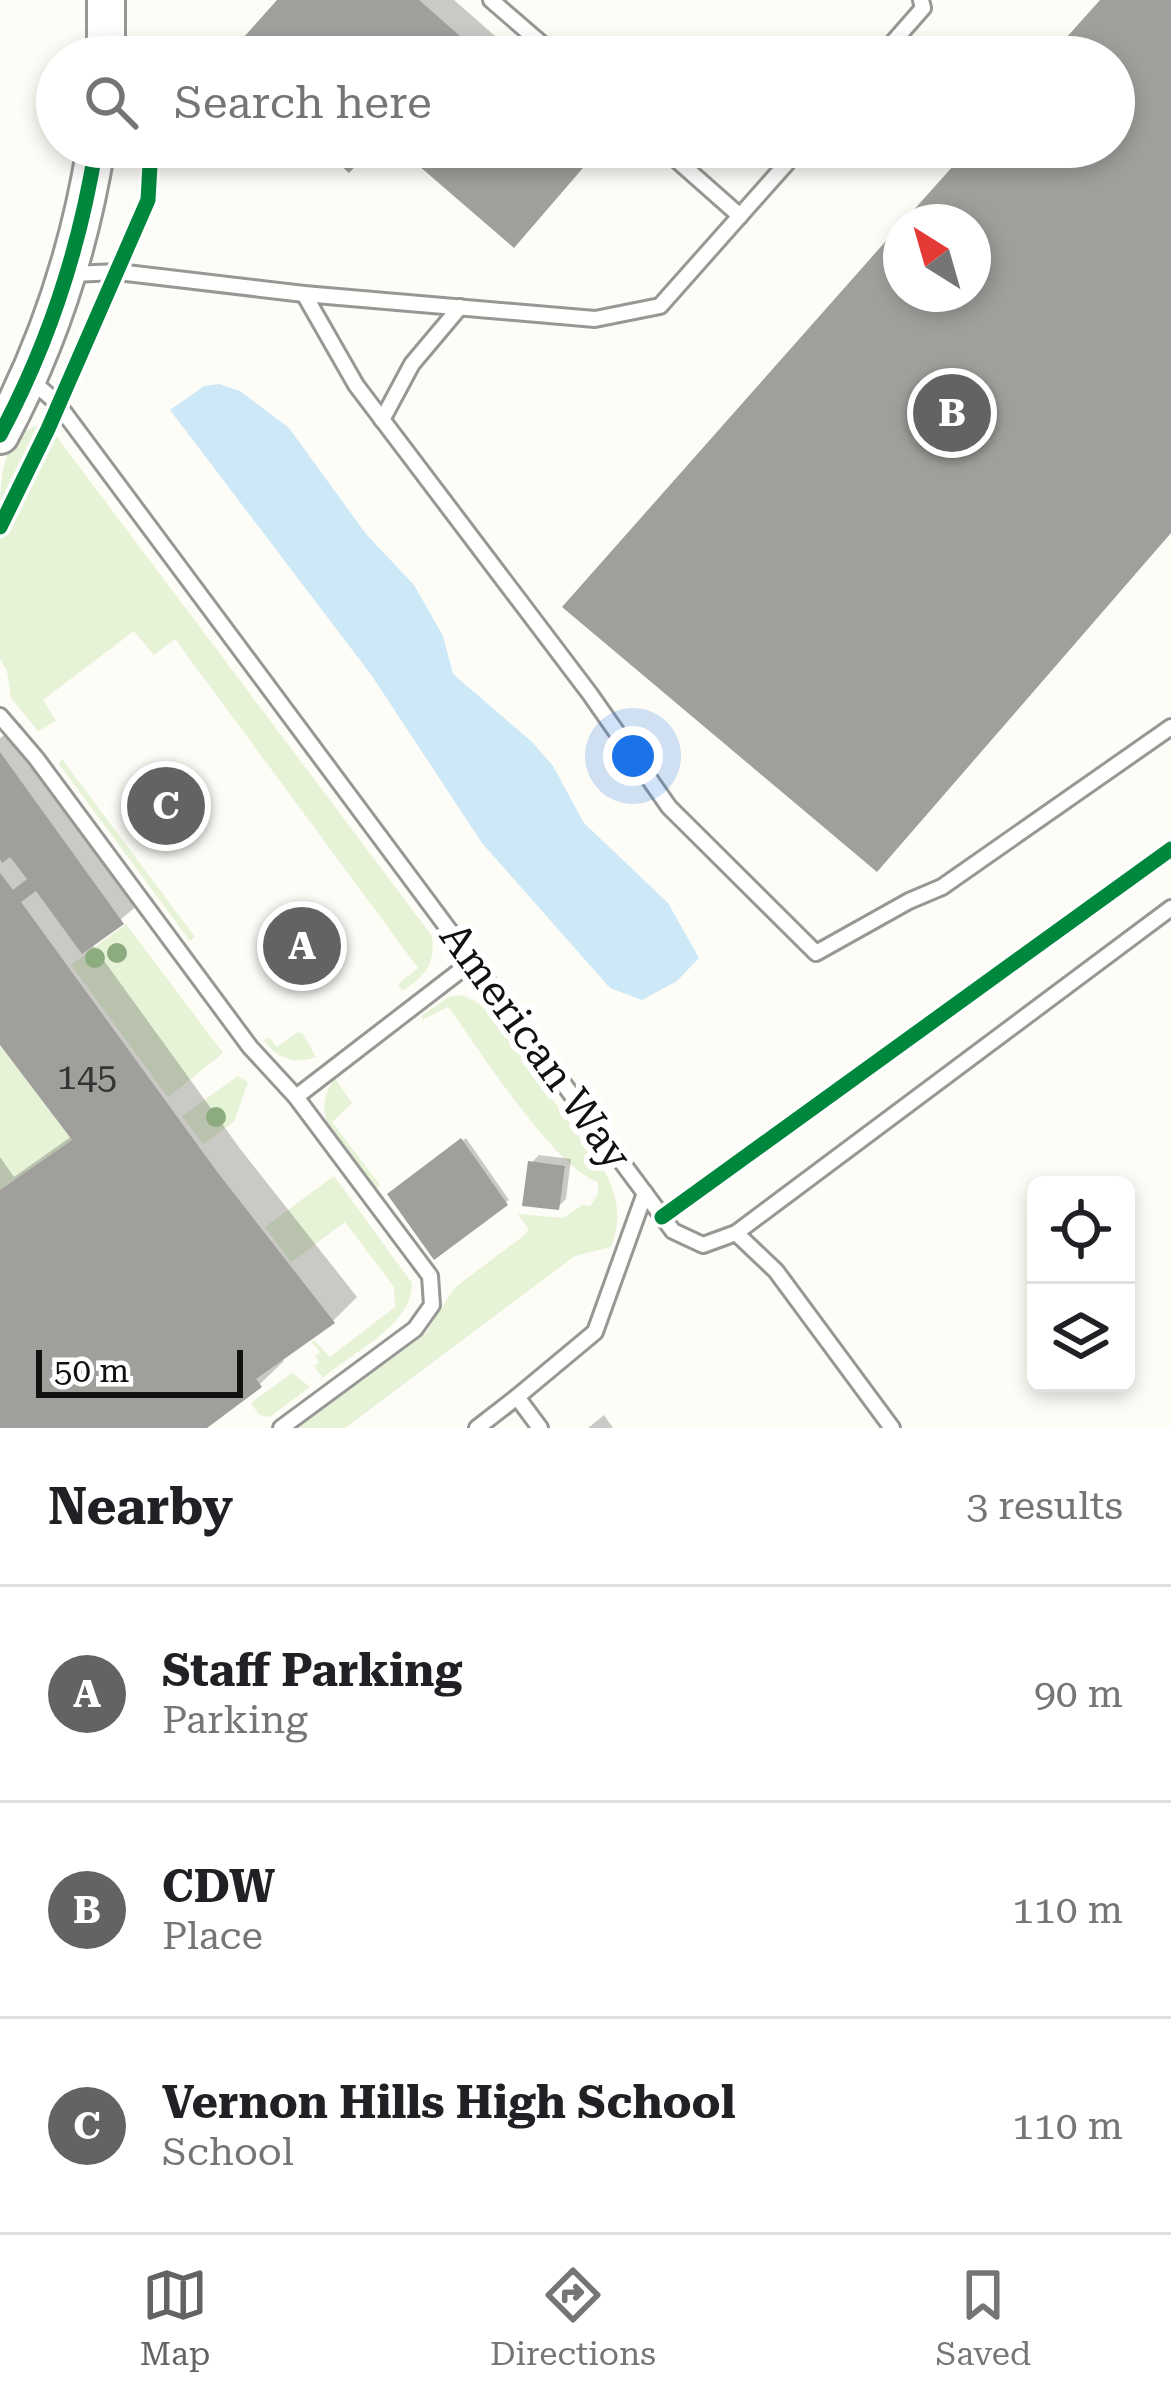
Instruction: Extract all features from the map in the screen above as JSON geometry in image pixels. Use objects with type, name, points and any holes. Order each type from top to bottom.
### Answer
[{"type":"street","points":[[106,0],[106,36]]},
{"type":"street","points":[[0,435],[67,274],[93,168]]},
{"type":"lane","points":[[491,0],[533,36]]},
{"type":"lane","points":[[898,36],[923,8],[921,0]]},
{"type":"lane","points":[[686,168],[740,216]]},
{"type":"lane","points":[[67,274],[118,272],[304,294],[596,319],[660,307],[782,168]]},
{"type":"lane","points":[[304,294],[356,385],[590,694],[669,807],[816,953],[942,887],[1171,727]]},
{"type":"lane","points":[[382,420],[412,364],[460,307]]},
{"type":"lane","name":"American Way","points":[[27,376],[57,404],[673,1232],[703,1245],[736,1233]]},
{"type":"lane","points":[[0,716],[430,1276],[432,1305],[416,1329],[281,1428]]},
{"type":"lane","points":[[892,1428],[776,1270],[736,1233],[1171,908]]},
{"type":"lane","points":[[296,1097],[474,960]]},
{"type":"lane","points":[[477,1428],[595,1332],[644,1193]]},
{"type":"lane","points":[[517,1397],[540,1428]]},
{"type":"green space","points":[[40,425],[0,517],[2,475],[10,449],[27,430]]},
{"type":"green space","points":[[51,429],[432,936],[428,967],[406,989],[402,991],[398,984],[418,968],[175,639],[154,655],[134,631],[43,700],[56,721],[38,731],[11,698],[0,659],[0,540]]},
{"type":"green space","points":[[62,759],[195,937],[190,941],[59,764]]},
{"type":"green space","points":[[126,924],[223,1053],[168,1097],[71,965]]},
{"type":"green space","points":[[461,995],[483,1005],[596,1159],[590,1162],[594,1168],[601,1165],[617,1205],[611,1247],[575,1256],[345,1428],[298,1428],[426,1333],[454,1288],[526,1234],[529,1230],[518,1214],[563,1218],[582,1205],[590,1206],[598,1194],[598,1182],[580,1172],[540,1131],[448,1007],[422,1020],[422,1015],[449,997]]},
{"type":"green space","points":[[298,1032],[316,1057],[287,1059],[264,1040],[269,1037],[277,1047]]},
{"type":"green space","points":[[0,1045],[72,1140],[0,1190]]},
{"type":"green space","points":[[238,1076],[248,1082],[234,1122],[203,1144],[182,1116]]},
{"type":"green space","points":[[335,1079],[352,1103],[332,1122],[380,1185],[374,1190],[327,1123],[324,1108]]},
{"type":"green space","points":[[334,1176],[412,1283],[402,1312],[391,1325],[323,1378],[314,1366],[320,1352],[311,1342],[330,1357],[395,1307],[394,1287],[345,1222],[291,1262],[265,1227]]},
{"type":"green space","points":[[292,1373],[310,1387],[270,1417],[259,1415],[251,1403]]},
{"type":"water","points":[[219,384],[240,391],[289,428],[366,534],[414,585],[443,636],[453,674],[531,741],[553,766],[584,823],[668,903],[699,958],[677,981],[642,1000],[610,988],[482,843],[372,676],[170,410],[204,386]]},
{"type":"building","points":[[277,0],[419,0],[460,36],[245,36]]},
{"type":"building","points":[[1100,0],[1171,0],[1171,533],[877,872],[562,607],[883,244],[883,312],[991,312],[991,204],[919,204],[951,168],[1135,168],[1135,36],[1068,36]]},
{"type":"building","points":[[421,168],[583,168],[514,248]]},
{"type":"building","points":[[0,752],[124,924],[82,954],[36,891],[21,902],[218,1173],[335,1323],[256,1379],[262,1387],[207,1428],[0,1428],[0,1190],[72,1140],[0,1045],[0,873],[13,890],[27,879],[10,857],[2,863],[0,859]]},
{"type":"building","points":[[461,1138],[508,1205],[434,1260],[387,1194]]},
{"type":"building","points":[[528,1161],[565,1166],[559,1210],[522,1206]]},
{"type":"cycle path","points":[[0,435],[60,295],[92,168]]},
{"type":"cycle path","points":[[0,527],[148,200],[150,168]]},
{"type":"cycle path","points":[[662,1217],[1171,849]]},
{"type":"place","name":"CDW","points":[[952,413]]},
{"type":"place","name":"Vernon Hills High School","points":[[166,806]]},
{"type":"place","name":"Staff Parking","points":[[302,946]]}]
